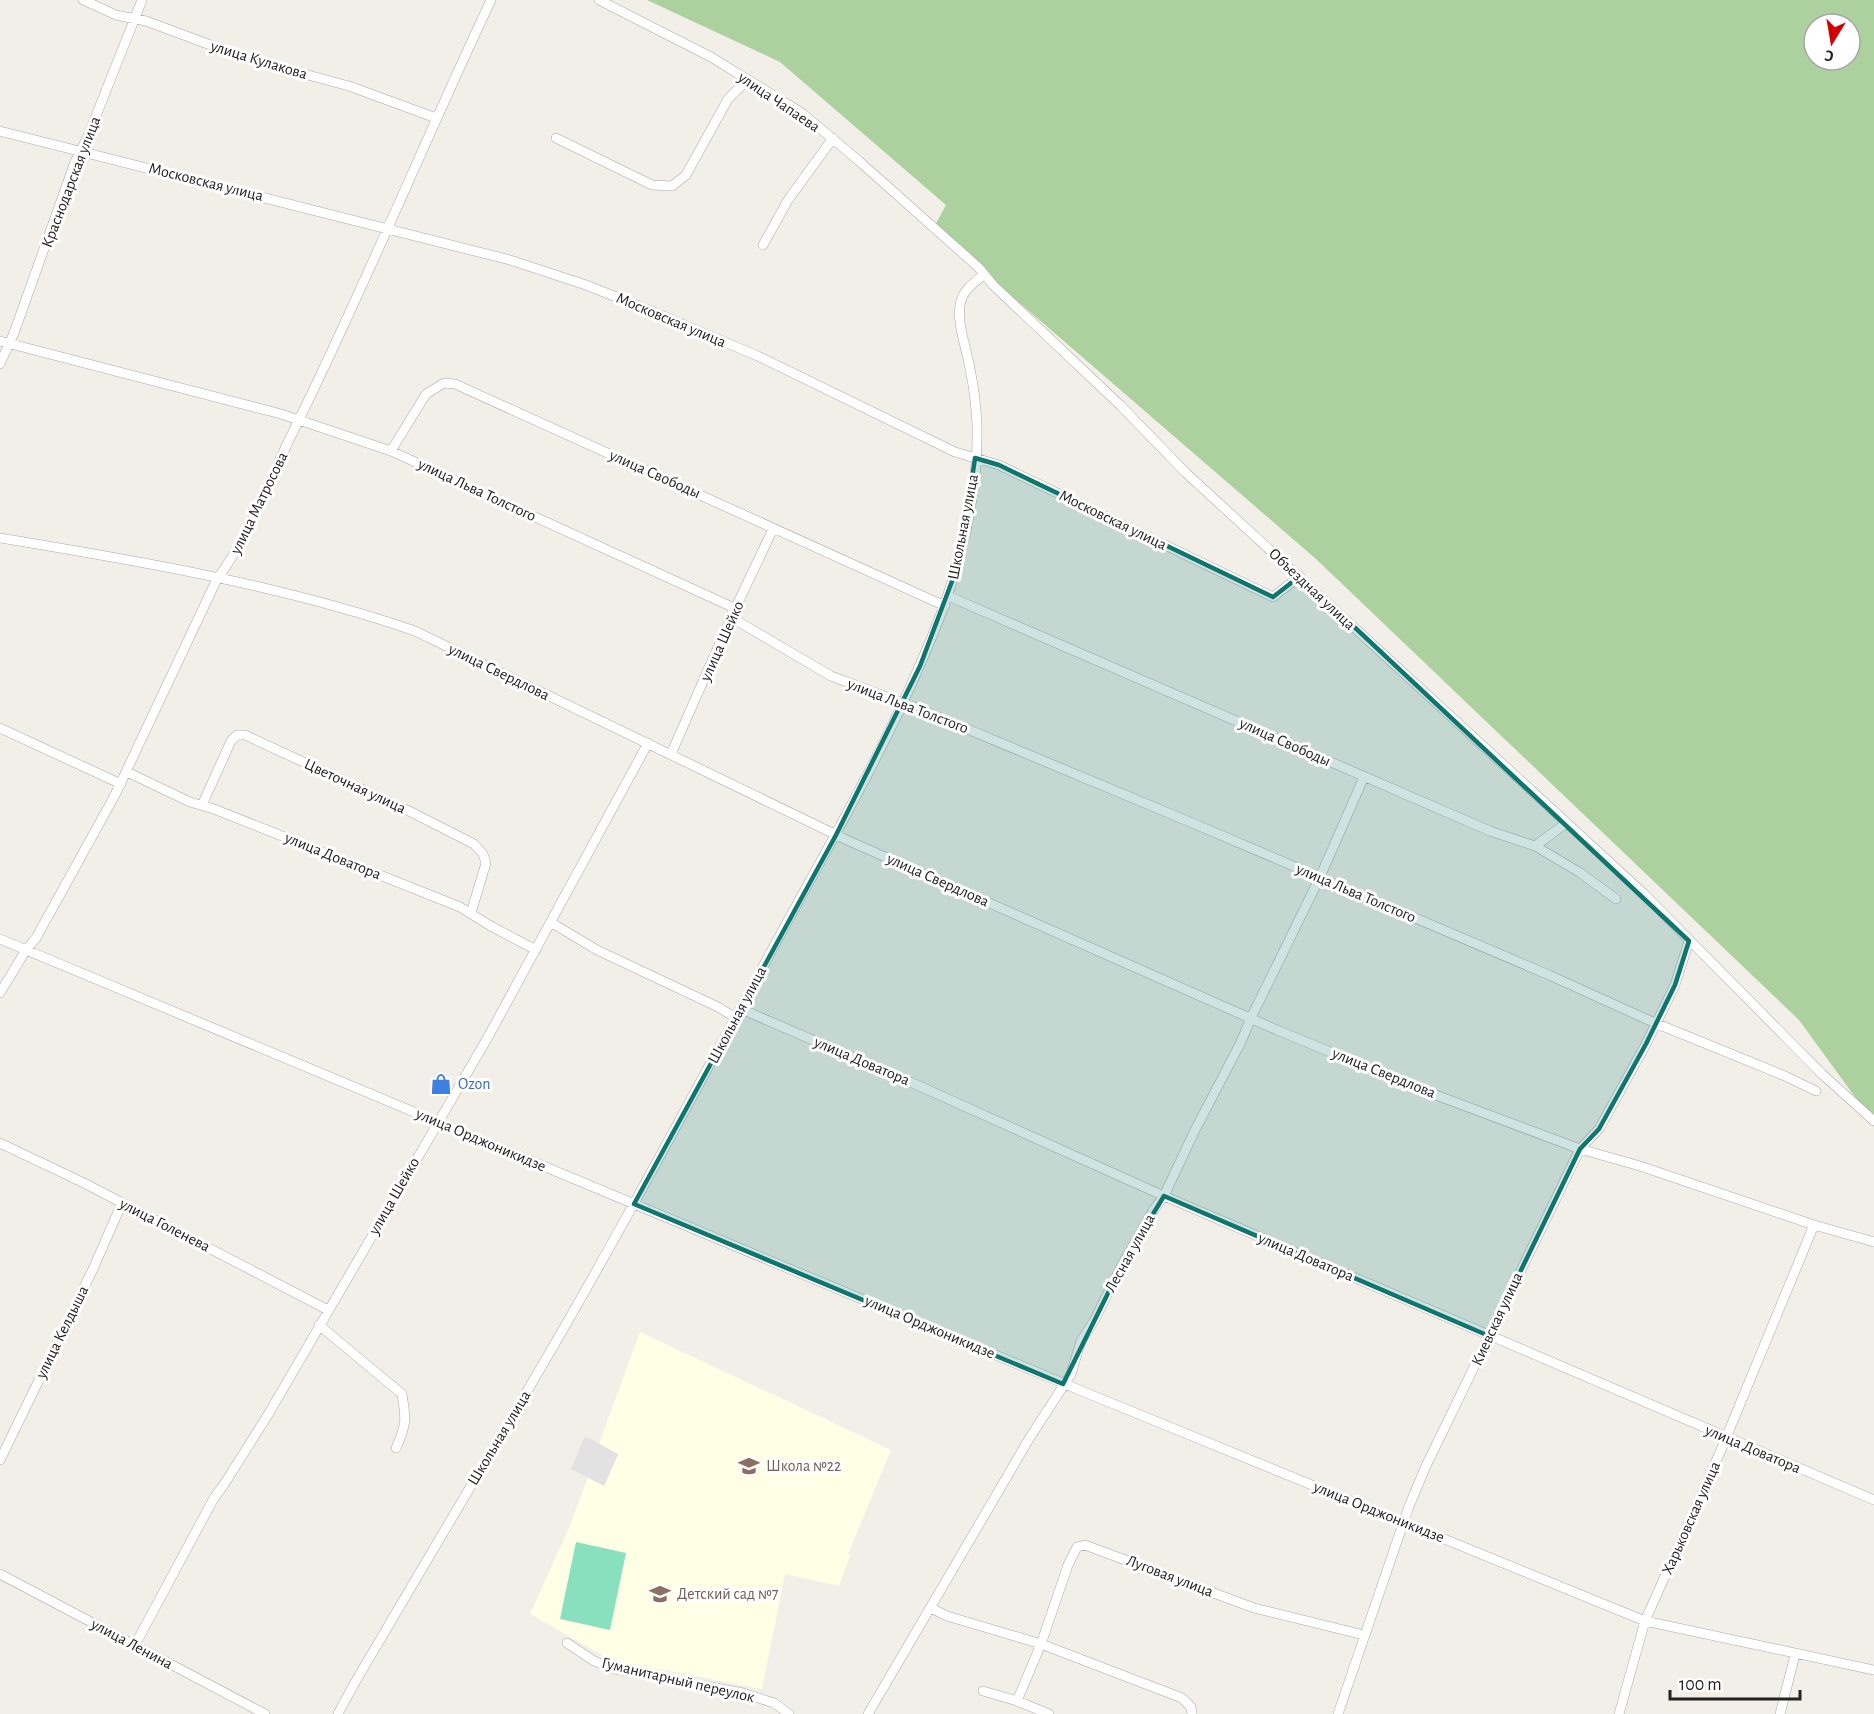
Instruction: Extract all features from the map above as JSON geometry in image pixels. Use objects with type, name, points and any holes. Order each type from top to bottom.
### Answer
[{"type":"street","name":"улица Кулакова","points":[[83,0],[116,15],[146,21],[248,59],[349,86],[436,118]]},
{"type":"street","name":"Краснодарская улица","points":[[0,364],[5,342],[141,0]]},
{"type":"street","name":"улица Матросова","points":[[0,993],[38,934],[92,840],[127,772],[217,579],[232,559],[245,534],[300,421],[491,0]]},
{"type":"street","name":"улица Чапаева","points":[[599,0],[711,57],[802,113],[833,138],[938,234]]},
{"type":"street","points":[[556,138],[652,185],[672,186],[686,175],[728,99],[747,80]]},
{"type":"street","name":"Московская улица","points":[[0,131],[510,260],[586,285],[758,356],[955,452],[999,465],[1273,597],[1300,576]]},
{"type":"street","points":[[763,245],[788,200],[833,138]]},
{"type":"street","name":"Объездная улица","points":[[938,234],[984,274],[1031,322],[1120,405],[1185,472],[1300,576],[1565,824],[1643,893],[1822,1074],[1874,1121]]},
{"type":"street","name":"Школьная улица","points":[[338,1714],[610,1249],[807,884],[836,835],[904,702],[945,606],[962,550],[971,501],[975,458],[975,404],[961,329],[960,302],[968,288],[984,274]]},
{"type":"street","name":"улица Льва Толстого","points":[[5,342],[281,414],[391,451],[730,606],[739,622],[831,676],[904,702],[1320,877],[1816,1091]]},
{"type":"street","name":"улица Свободы","points":[[391,451],[426,394],[444,383],[454,384],[945,606]]},
{"type":"street","name":"улица Шейко","points":[[671,754],[773,529]]},
{"type":"street","name":"улица Свердлова","points":[[0,538],[217,579],[342,608],[415,631],[836,835],[1251,1018],[1425,1091],[1580,1149],[1631,1163],[1814,1225],[1874,1242]]},
{"type":"street","name":"улица Свободы","points":[[948,596],[1490,831],[1535,846],[1579,872],[1616,899]]},
{"type":"street","points":[[0,728],[121,784]]},
{"type":"street","name":"Цветочная улица","points":[[202,805],[231,741],[237,735],[245,735],[407,810],[474,844],[483,854],[486,863],[471,913]]},
{"type":"street","name":"улица Шейко","points":[[135,1646],[214,1498],[262,1423],[552,923],[648,743]]},
{"type":"street","name":"улица Доватора","points":[[127,772],[190,802],[471,913],[489,926],[536,950]]},
{"type":"street","name":"Лесная улица","points":[[868,1714],[1029,1438],[1071,1374],[1082,1341],[1122,1265],[1164,1196],[1241,1042],[1320,877],[1364,777]]},
{"type":"street","points":[[1535,846],[1565,824]]},
{"type":"street","name":"улица Доватора","points":[[552,923],[597,950],[718,1007],[918,1085],[1164,1196],[1874,1500]]},
{"type":"street","name":"улица Орджоникидзе","points":[[0,939],[1063,1384],[1645,1621],[1795,1655],[1874,1670]]},
{"type":"street","name":"Киевская улица","points":[[1338,1714],[1403,1522],[1425,1468],[1580,1149],[1599,1129],[1646,1044],[1675,985],[1689,941]]},
{"type":"street","name":"улица Голенева","points":[[0,1143],[122,1203],[328,1310]]},
{"type":"street","name":"улица Келдыша","points":[[0,1460],[93,1269],[122,1203]]},
{"type":"street","name":"Харьковская улица","points":[[1619,1714],[1645,1621],[1726,1438],[1814,1225]]},
{"type":"street","points":[[319,1325],[402,1394],[406,1419],[403,1434],[396,1448]]},
{"type":"street","name":"Луговая улица","points":[[1017,1701],[1041,1644],[1068,1565],[1077,1547],[1085,1545],[1254,1608],[1364,1635]]},
{"type":"street","name":"улица Ленина","points":[[0,1574],[265,1714]]},
{"type":"street","points":[[931,1608],[947,1616],[1041,1644],[1182,1698],[1191,1707],[1192,1714]]},
{"type":"street","name":"Гуманитарный переулок","points":[[567,1643],[594,1661],[615,1669],[743,1693],[774,1703],[789,1714]]},
{"type":"street","points":[[1780,1714],[1795,1655]]},
{"type":"street","points":[[983,1691],[1049,1714]]},
{"type":"highlighted area","points":[[975,458],[999,465],[1273,597],[1300,576],[1689,941],[1675,985],[1646,1044],[1599,1129],[1580,1149],[1489,1336],[1164,1196],[1122,1265],[1063,1384],[634,1204],[836,835],[920,666],[960,560]]},
{"type":"shaded area","name":"Школа №22","points":[[640,1332],[891,1450],[848,1554],[850,1556],[839,1586],[785,1574],[762,1689],[611,1660],[530,1614],[569,1528],[588,1477],[605,1485],[618,1454],[599,1444]]},
{"type":"shaded area","points":[[585,1436],[618,1454],[604,1486],[571,1469]]},
{"type":"green space","points":[[647,0],[1874,0],[1874,1123],[1799,1020],[1316,559],[984,272],[932,231],[946,205],[780,62]]},
{"type":"green space","points":[[576,1542],[626,1553],[610,1630],[560,1619]]},
{"type":"place","name":"Ozon","points":[[441,1084]]},
{"type":"place","name":"Школа №22","points":[[749,1466]]},
{"type":"place","name":"Детский сад №7","points":[[660,1594]]}]
